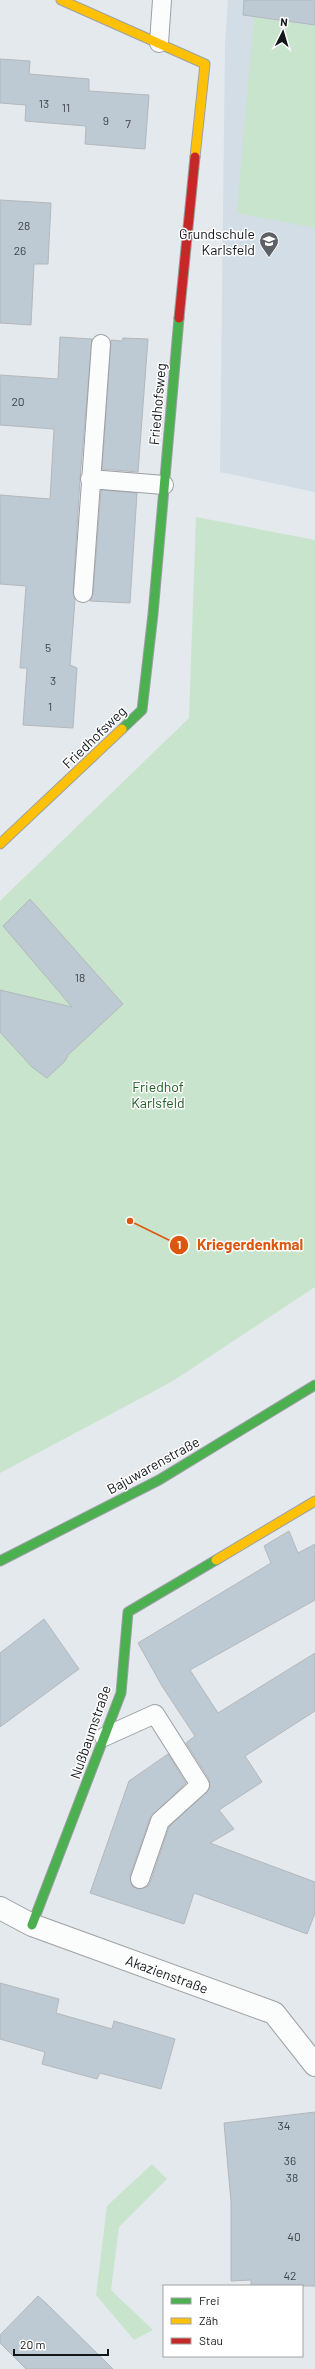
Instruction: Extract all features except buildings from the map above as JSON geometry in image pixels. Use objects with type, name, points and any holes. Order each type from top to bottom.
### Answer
[{"type":"street","name":"Friedhofsweg","points":[[0,844],[142,710],[153,614],[177,333],[205,64],[61,0]]},
{"type":"street","name":"Bajuwarenstraße","points":[[0,1561],[159,1480],[315,1385]]},
{"type":"street","name":"Nußbaumstraße","points":[[32,1925],[121,1693],[128,1612],[315,1501]]},
{"type":"street","name":"Akazienstraße","points":[[0,1908],[32,1925],[274,2013],[315,2065]]},
{"type":"lane","points":[[158,43],[162,0]]},
{"type":"lane","points":[[83,593],[90,479],[101,344]]},
{"type":"lane","points":[[90,479],[164,485]]},
{"type":"lane","points":[[104,1737],[155,1714],[200,1785],[160,1821],[140,1879]]},
{"type":"shaded area","name":"Grundschule Karlsfeld","points":[[228,0],[315,0],[315,492],[220,472],[225,44]]},
{"type":"green space","points":[[254,17],[315,26],[315,228],[237,213]]},
{"type":"green space","name":"Friedhof Karlsfeld","points":[[196,517],[315,540],[315,1287],[173,1381],[0,1473],[0,901],[189,718]]},
{"type":"green space","points":[[152,2164],[167,2179],[119,2227],[111,2290],[153,2330],[134,2340],[96,2295],[107,2206]]},
{"type":"traffic: fast","points":[[122,729],[142,710],[153,614],[179,318]]},
{"type":"traffic: fast","points":[[0,1561],[159,1480],[315,1385]]},
{"type":"traffic: fast","points":[[32,1925],[121,1693],[128,1612],[216,1560]]},
{"type":"traffic: slow","points":[[61,0],[205,64],[195,157]]},
{"type":"traffic: slow","points":[[0,844],[122,729]]},
{"type":"traffic: slow","points":[[216,1560],[315,1501]]},
{"type":"traffic: jam","points":[[179,318],[195,157]]},
{"type":"place","name":"Grundschule Karlsfeld","points":[[269,258]]},
{"type":"place","name":"Kriegerdenkmal","points":[[130,1221]]}]
